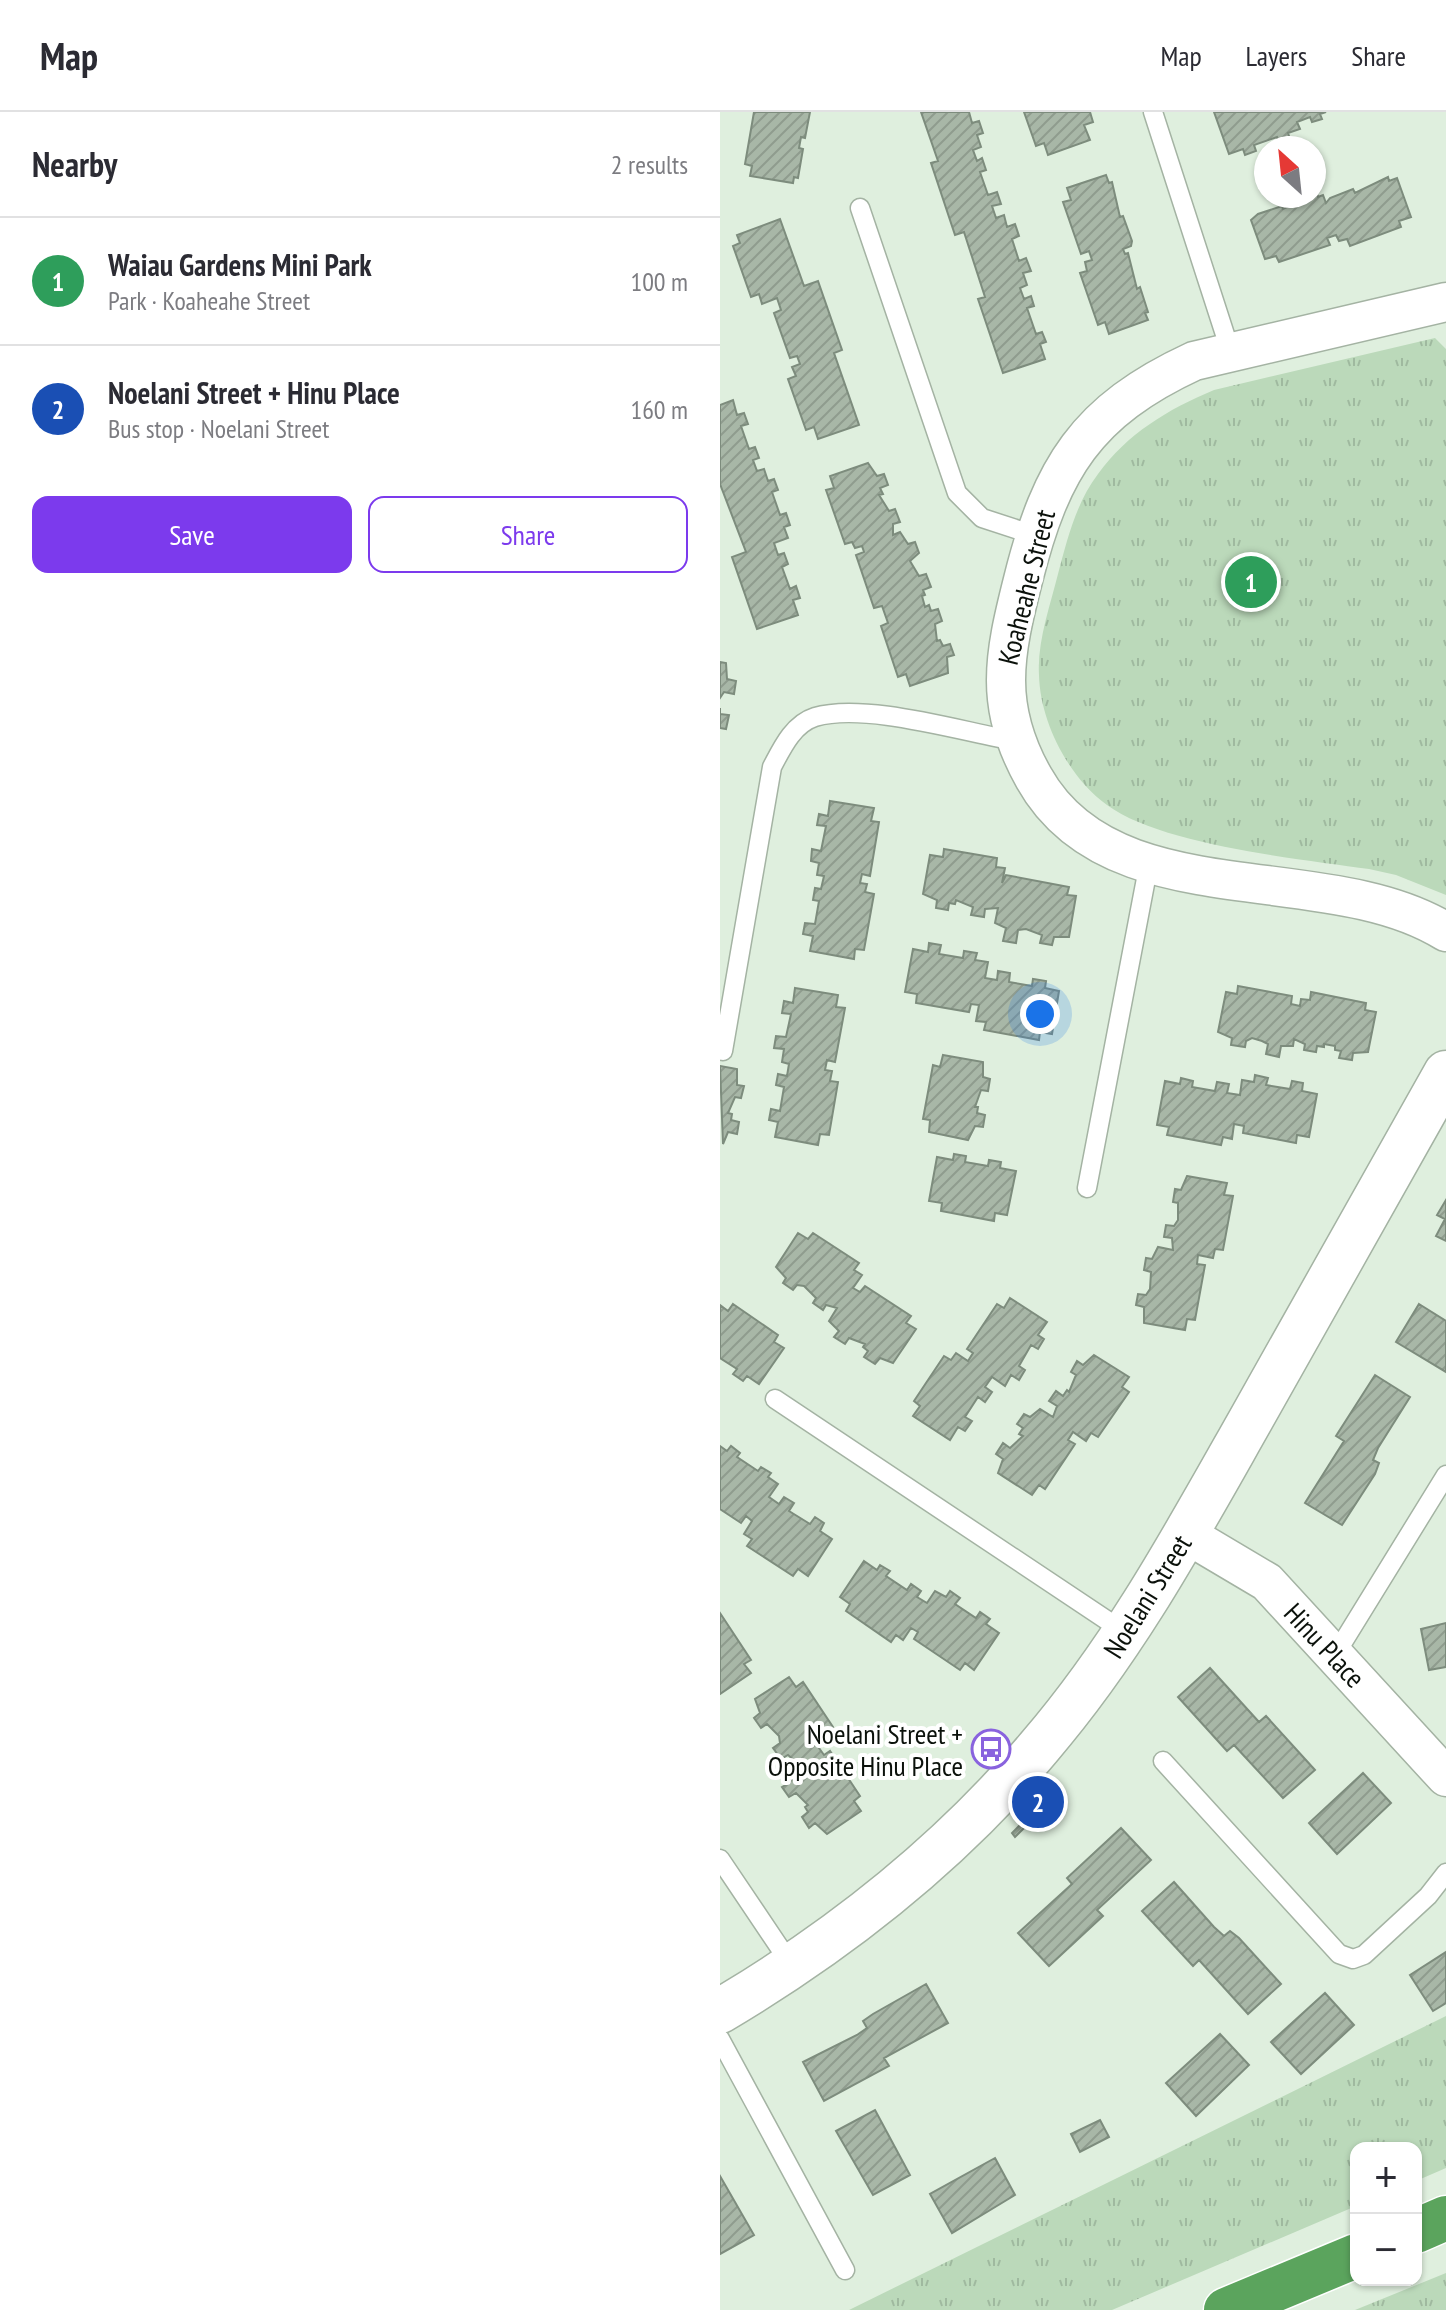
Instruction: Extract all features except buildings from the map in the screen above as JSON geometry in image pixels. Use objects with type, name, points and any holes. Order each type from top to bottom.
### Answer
[{"type":"highway","points":[[1422,2228],[1446,2218]]},
{"type":"highway","points":[[1226,2310],[1350,2258]]},
{"type":"street","name":"Koaheahe Street","points":[[1446,302],[1230,350],[1166,374],[1130,397],[1090,432],[1050,490],[1034,535],[1006,646],[1004,680],[1016,741],[1041,791],[1079,830],[1102,845],[1149,863],[1385,906],[1417,916],[1446,932]]},
{"type":"street","name":"Noelani Street","points":[[720,2011],[792,1967],[903,1883],[981,1811],[1055,1728],[1126,1633],[1186,1534],[1446,1073]]},
{"type":"street","name":"Hinu Place","points":[[1186,1534],[1267,1582],[1446,1777]]},
{"type":"lane","points":[[1153,112],[1230,350]]},
{"type":"lane","points":[[860,208],[957,493],[982,518],[1034,535]]},
{"type":"lane","points":[[723,1051],[772,767],[787,738],[813,718],[856,712],[1016,741]]},
{"type":"lane","points":[[1087,1188],[1149,863]]},
{"type":"lane","points":[[775,1399],[1126,1633]]},
{"type":"lane","points":[[1335,1655],[1446,1475]]},
{"type":"lane","points":[[1163,1761],[1339,1954],[1353,1959],[1364,1955],[1428,1896],[1446,1873]]},
{"type":"lane","points":[[720,1859],[792,1967]]},
{"type":"lane","points":[[720,2039],[845,2270]]},
{"type":"green space","points":[[1435,338],[1446,349],[1446,895],[1396,875],[1369,869],[1270,855],[1195,840],[1131,819],[1107,805],[1080,780],[1059,748],[1045,711],[1039,675],[1048,611],[1078,509],[1090,485],[1109,460],[1135,435],[1181,406],[1214,390]]},
{"type":"green space","points":[[1446,2016],[1446,2168],[1422,2178],[1422,2142],[1350,2142],[1350,2209],[1112,2310],[849,2310]]},
{"type":"green space","points":[[1446,2273],[1446,2310],[1355,2310],[1414,2286],[1422,2286],[1422,2283]]},
{"type":"place","name":"Waiau Gardens Mini Park","points":[[1251,582]]},
{"type":"place","name":"Noelani Street + Opposite Hinu Place","points":[[991,1749]]},
{"type":"place","name":"Noelani Street + Hinu Place","points":[[1038,1802]]}]
